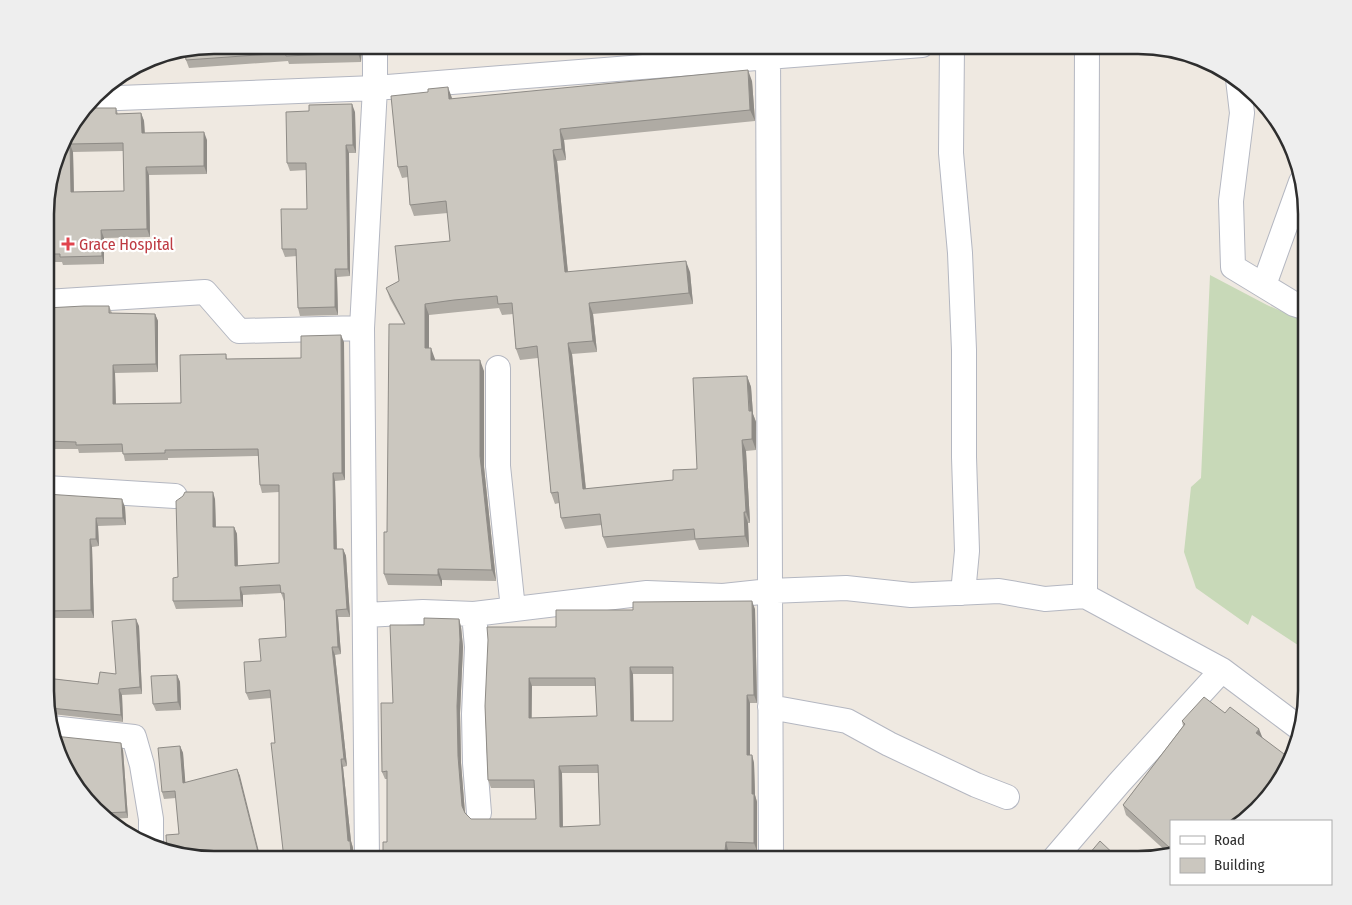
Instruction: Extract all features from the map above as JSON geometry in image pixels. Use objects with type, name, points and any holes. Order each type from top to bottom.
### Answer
[{"type":"street","points":[[366,851],[362,328],[375,88],[375,54]]},
{"type":"street","points":[[102,99],[375,88],[747,54]]},
{"type":"street","points":[[769,54],[771,851]]},
{"type":"street","points":[[952,54],[951,153],[960,253],[964,350],[964,457],[967,551],[963,593]]},
{"type":"street","points":[[1085,596],[1087,54]]},
{"type":"street","points":[[1239,90],[1242,113],[1231,201],[1233,266],[1298,305]]},
{"type":"street","points":[[1264,285],[1297,194]]},
{"type":"street","points":[[54,301],[205,292],[239,330],[362,328]]},
{"type":"street","points":[[498,368],[498,466],[513,609]]},
{"type":"street","points":[[54,488],[176,496]]},
{"type":"street","points":[[365,615],[423,612],[474,614],[647,593],[723,596],[846,588],[911,595],[999,591],[1045,599],[1085,596],[1222,670],[1295,724]]},
{"type":"street","points":[[474,614],[477,647],[474,714],[475,763],[479,813]]},
{"type":"street","points":[[1061,851],[1119,783],[1222,670]]},
{"type":"street","points":[[770,707],[847,721],[889,744],[976,785],[1007,797]]},
{"type":"street","points":[[58,729],[134,737],[142,766],[151,819],[151,838]]},
{"type":"green space","points":[[1210,275],[1267,305],[1298,318],[1298,645],[1252,615],[1248,625],[1196,588],[1184,552],[1191,487],[1201,478]]},
{"type":"building","points":[[203,54],[271,54],[186,60],[186,56]]},
{"type":"building","points":[[285,54],[334,54],[286,56]]},
{"type":"building","points":[[748,70],[750,110],[560,129],[562,149],[553,150],[565,272],[686,261],[689,293],[589,303],[593,341],[568,343],[583,489],[673,480],[673,470],[697,469],[693,378],[747,376],[749,411],[752,411],[752,439],[742,440],[746,512],[744,512],[745,536],[695,539],[694,529],[603,537],[600,514],[561,518],[558,492],[551,493],[537,346],[516,349],[512,303],[498,304],[497,296],[454,300],[425,304],[425,348],[431,348],[431,360],[480,360],[480,456],[492,570],[438,569],[438,575],[384,574],[384,532],[387,532],[389,324],[405,324],[386,288],[399,281],[395,246],[450,241],[446,201],[410,205],[407,166],[398,167],[391,96],[428,92],[428,89],[448,87],[449,99]]},
{"type":"building","points":[[352,104],[353,145],[346,145],[348,269],[335,269],[335,307],[298,308],[296,249],[282,249],[281,209],[307,209],[306,163],[287,163],[286,112],[309,111],[309,105]]},
{"type":"building","points":[[93,108],[116,108],[116,114],[141,113],[142,133],[204,132],[204,166],[146,167],[147,229],[101,230],[102,256],[60,257],[60,254],[54,254],[55,192],[59,172],[70,143]],"holes":[[[123,143],[124,191],[71,192],[70,144]]]},
{"type":"building","points":[[109,306],[109,313],[155,314],[156,364],[113,365],[113,404],[181,403],[180,355],[226,354],[226,359],[301,358],[301,336],[341,335],[342,473],[333,473],[334,549],[343,549],[347,609],[336,610],[338,647],[332,647],[344,759],[341,759],[348,841],[350,841],[351,851],[283,851],[271,743],[275,743],[270,690],[246,693],[244,662],[261,661],[259,639],[286,637],[284,593],[281,593],[280,585],[240,587],[241,600],[173,601],[173,578],[178,577],[176,501],[185,492],[213,492],[213,527],[234,527],[235,566],[279,563],[279,485],[260,485],[258,449],[165,450],[165,453],[123,454],[122,444],[76,445],[76,442],[54,441],[54,308]]},
{"type":"building","points":[[54,495],[122,499],[123,518],[96,518],[96,539],[90,539],[91,610],[54,611]]},
{"type":"building","points":[[752,601],[754,695],[747,695],[747,755],[752,755],[754,843],[726,842],[725,851],[383,851],[383,842],[387,842],[387,771],[382,772],[381,703],[393,703],[390,625],[424,625],[424,618],[459,619],[457,706],[462,806],[465,813],[471,819],[536,819],[534,780],[488,780],[485,706],[487,627],[556,627],[556,610],[633,610],[633,602]],"holes":[[[630,667],[673,667],[673,721],[631,721]],[[529,678],[595,678],[597,716],[529,718]],[[598,765],[600,825],[560,827],[559,766]]]},
{"type":"building","points":[[136,619],[140,687],[119,689],[121,715],[55,709],[54,679],[98,684],[100,672],[116,674],[112,621]]},
{"type":"building","points":[[177,675],[178,702],[153,704],[151,676]]},
{"type":"building","points":[[1204,697],[1225,713],[1230,707],[1259,729],[1256,733],[1285,755],[1265,789],[1252,805],[1233,820],[1170,820],[1170,848],[1123,805],[1185,724],[1182,721]]},
{"type":"building","points":[[60,737],[121,743],[126,812],[109,813],[93,797],[70,762]]},
{"type":"building","points":[[180,746],[183,783],[237,769],[258,851],[192,850],[167,844],[166,835],[179,834],[175,791],[162,792],[158,748]]},
{"type":"building","points":[[1100,841],[1111,851],[1092,851]]},
{"type":"place","name":"Grace Hospital","points":[[68,244]]}]
